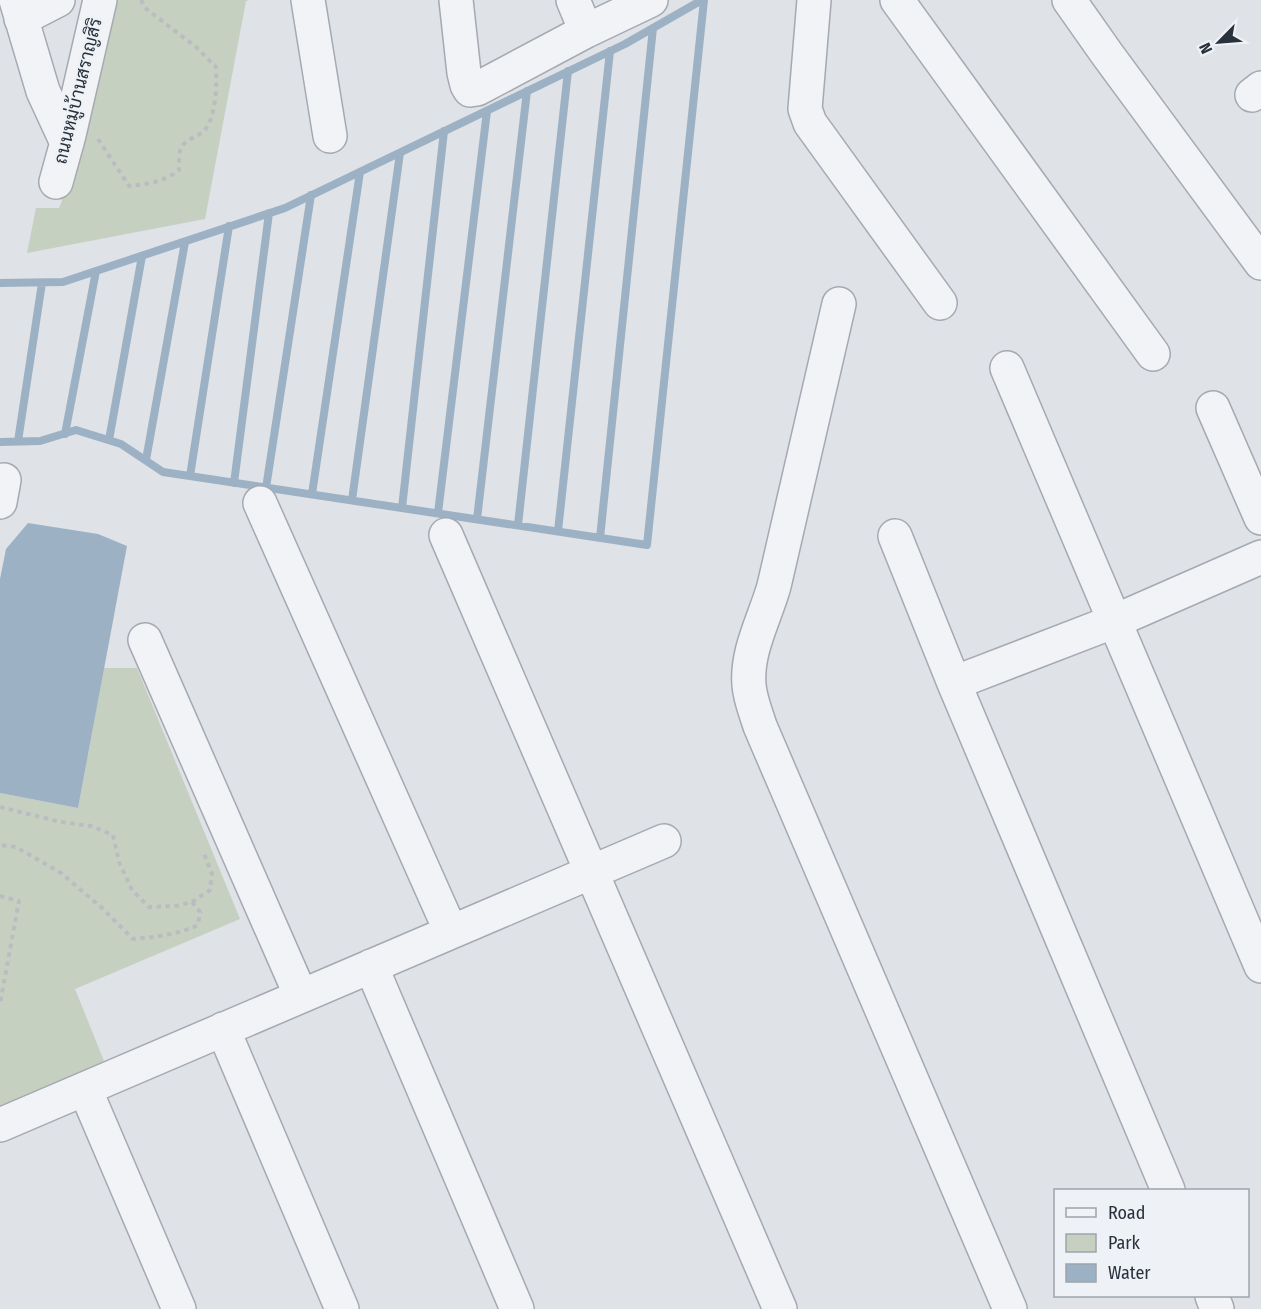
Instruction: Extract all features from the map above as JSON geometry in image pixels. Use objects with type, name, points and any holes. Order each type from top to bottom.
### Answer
[{"type":"street","points":[[58,0],[18,10],[43,91],[70,132]]},
{"type":"street","name":"ถนนหมู่บ้านสราญสิริ","points":[[56,182],[70,132],[100,0]]},
{"type":"street","points":[[308,0],[330,136]]},
{"type":"street","points":[[456,0],[464,73],[470,90],[477,89],[586,31],[651,0]]},
{"type":"street","points":[[573,0],[586,31]]},
{"type":"street","points":[[814,0],[805,109],[810,123],[940,303]]},
{"type":"street","points":[[897,0],[1153,354]]},
{"type":"street","points":[[1069,0],[1261,263]]},
{"type":"street","points":[[839,304],[774,586],[750,659],[749,687],[760,726],[1010,1309]]},
{"type":"street","points":[[1007,368],[1261,966]]},
{"type":"street","points":[[1213,408],[1261,518]]},
{"type":"street","points":[[260,503],[450,932]]},
{"type":"street","points":[[446,535],[780,1309]]},
{"type":"street","points":[[894,536],[1166,1189]]},
{"type":"street","points":[[954,683],[1116,621],[1261,558]]},
{"type":"street","points":[[145,640],[301,996]]},
{"type":"street","points":[[0,1125],[664,840]]},
{"type":"street","points":[[371,966],[517,1309]]},
{"type":"street","points":[[222,1029],[342,1309]]},
{"type":"street","points":[[85,1089],[179,1309]]},
{"type":"path","points":[[70,132],[98,139],[129,186],[152,183],[172,176],[179,170],[180,149],[185,142],[202,134],[209,125],[217,89],[216,67],[196,47],[145,8],[141,0]]},
{"type":"path","points":[[0,807],[61,822],[91,826],[114,835],[118,862],[132,890],[149,907],[176,906],[192,902],[200,912],[198,925],[168,936],[133,939],[102,908],[61,873],[16,847],[0,845]]},
{"type":"path","points":[[0,896],[19,901],[0,1004]]},
{"type":"green space","points":[[108,0],[249,0],[246,1],[205,219],[27,253],[36,208],[59,208],[64,196]]},
{"type":"green space","points":[[104,668],[137,668],[240,919],[75,989],[104,1061],[0,1111],[0,793],[78,808]]},
{"type":"water","points":[[28,523],[98,534],[127,546],[78,808],[0,793],[0,579],[6,549]]},
{"type":"waterway","points":[[0,283],[63,282],[285,208],[625,44],[702,0]]},
{"type":"waterway","points":[[0,442],[40,441],[76,430],[121,444],[163,472],[647,545],[704,0]]},
{"type":"waterway","points":[[600,538],[653,28]]},
{"type":"waterway","points":[[558,531],[610,51]]},
{"type":"waterway","points":[[518,525],[568,71]]},
{"type":"waterway","points":[[477,519],[527,91]]},
{"type":"waterway","points":[[438,513],[487,111]]},
{"type":"waterway","points":[[402,508],[444,131]]},
{"type":"waterway","points":[[352,500],[400,153]]},
{"type":"waterway","points":[[312,494],[360,172]]},
{"type":"waterway","points":[[266,488],[311,195]]},
{"type":"waterway","points":[[234,483],[269,213]]},
{"type":"waterway","points":[[190,476],[229,226]]},
{"type":"waterway","points":[[146,460],[185,242]]},
{"type":"waterway","points":[[109,440],[142,256]]},
{"type":"waterway","points":[[65,434],[96,271]]},
{"type":"waterway","points":[[18,441],[42,283]]}]
